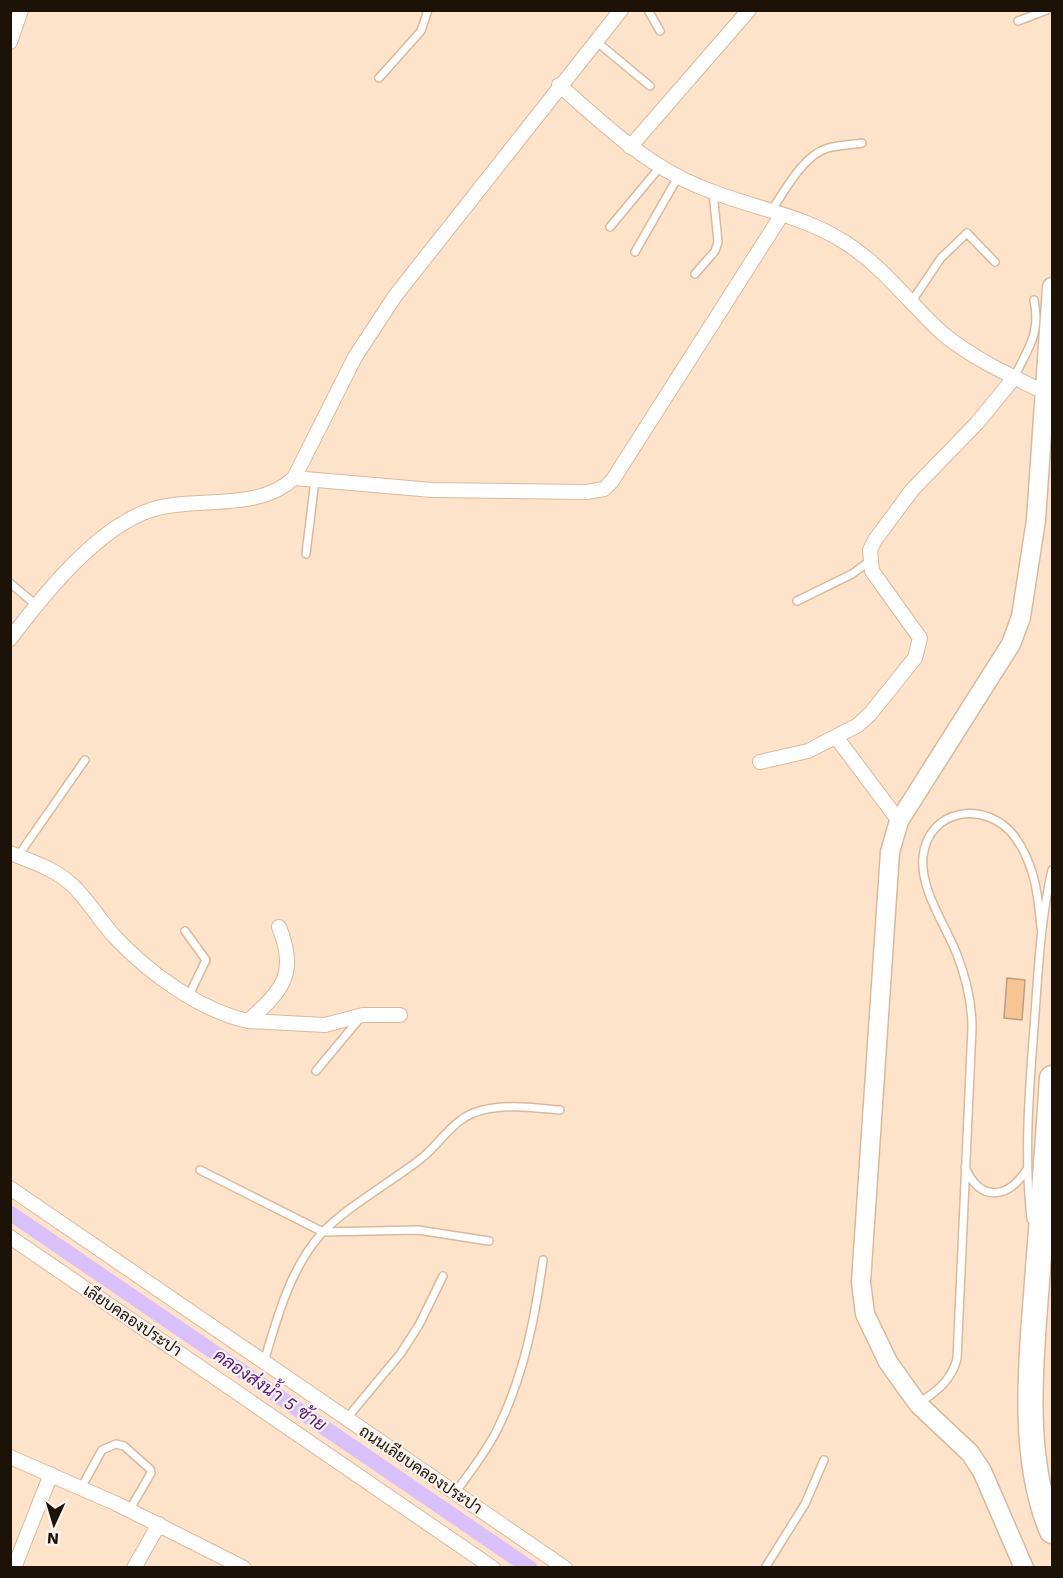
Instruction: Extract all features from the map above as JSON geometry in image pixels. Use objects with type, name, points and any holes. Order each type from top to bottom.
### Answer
[{"type":"highway","points":[[1053,1078],[1032,1348],[1034,1442],[1041,1492],[1053,1531]]},
{"type":"main road","points":[[1024,1568],[982,1471],[969,1453],[918,1404],[888,1362],[865,1314],[861,1282],[890,852],[899,821],[1011,644],[1021,617],[1036,520],[1053,287]]},
{"type":"street","points":[[10,42],[21,10]]},
{"type":"street","points":[[630,147],[749,10]]},
{"type":"street","points":[[10,639],[36,604],[93,547],[129,518],[156,508],[255,497],[282,489],[294,478],[355,357],[395,296],[620,11]]},
{"type":"street","points":[[560,85],[630,147],[678,177],[714,192],[821,228],[846,243],[893,280],[956,343],[1014,378],[1044,392]]},
{"type":"street","points":[[294,478],[432,490],[587,492],[604,489],[612,481],[776,214]]},
{"type":"street","points":[[760,762],[808,751],[858,725],[870,714],[915,658],[920,638],[872,571],[870,550],[912,490],[977,423],[1014,378]]},
{"type":"street","points":[[836,737],[899,821]]},
{"type":"street","points":[[14,854],[52,870],[70,883],[127,949],[159,976],[229,1017],[248,1021],[325,1024],[363,1015],[400,1015]]},
{"type":"street","points":[[248,1021],[273,996],[289,967],[286,945],[279,927]]},
{"type":"street","name":"ถนนเลียบคลองประปา","points":[[10,1188],[565,1568]]},
{"type":"street","name":"เลียบคลองประปา","points":[[10,1237],[493,1568]]},
{"type":"street","points":[[10,1457],[130,1509],[244,1568]]},
{"type":"street","points":[[14,1568],[51,1474]]},
{"type":"street","points":[[134,1568],[159,1524]]},
{"type":"lane","points":[[379,78],[421,31],[428,10]]},
{"type":"lane","points":[[648,10],[660,31]]},
{"type":"lane","points":[[1018,21],[1047,10]]},
{"type":"lane","points":[[597,42],[650,86]]},
{"type":"lane","points":[[776,214],[799,171],[816,154],[827,148],[862,143]]},
{"type":"lane","points":[[610,226],[660,167]]},
{"type":"lane","points":[[635,252],[678,177]]},
{"type":"lane","points":[[695,274],[715,251],[718,242],[714,192]]},
{"type":"lane","points":[[912,301],[941,258],[967,233],[995,262]]},
{"type":"lane","points":[[1014,378],[1036,330],[1038,317],[1034,300]]},
{"type":"lane","points":[[306,554],[315,480]]},
{"type":"lane","points":[[797,601],[852,574],[871,560]]},
{"type":"lane","points":[[10,583],[36,604]]},
{"type":"lane","points":[[14,854],[85,760]]},
{"type":"lane","points":[[918,1404],[944,1384],[957,1359],[972,1011],[965,977],[934,902],[923,868],[925,848],[937,827],[946,819],[967,812],[988,815],[1007,828],[1032,867],[1041,928]]},
{"type":"lane","points":[[1038,1275],[1027,1169],[1027,1128],[1041,928],[1053,870]]},
{"type":"lane","points":[[185,931],[206,960],[189,995]]},
{"type":"lane","points":[[316,1071],[363,1015]]},
{"type":"lane","points":[[264,1362],[278,1313],[306,1253],[323,1232],[426,1155],[455,1122],[481,1110],[514,1106],[560,1110]]},
{"type":"lane","points":[[964,1165],[975,1185],[991,1192],[1007,1190],[1016,1184],[1027,1169]]},
{"type":"lane","points":[[200,1170],[323,1232],[418,1230],[489,1241]]},
{"type":"lane","points":[[455,1493],[484,1453],[509,1404],[523,1365],[536,1307],[543,1260]]},
{"type":"lane","points":[[346,1418],[401,1353],[419,1325],[443,1276]]},
{"type":"lane","points":[[81,1488],[102,1450],[116,1444],[124,1446],[150,1469],[151,1473],[130,1509]]},
{"type":"lane","points":[[765,1568],[801,1511],[824,1460]]},
{"type":"building","points":[[1007,978],[1025,980],[1022,1020],[1004,1018]]},
{"type":"waterway","name":"คลองส่งน้ำ 5 ซ้าย","points":[[10,1213],[530,1568]]}]
